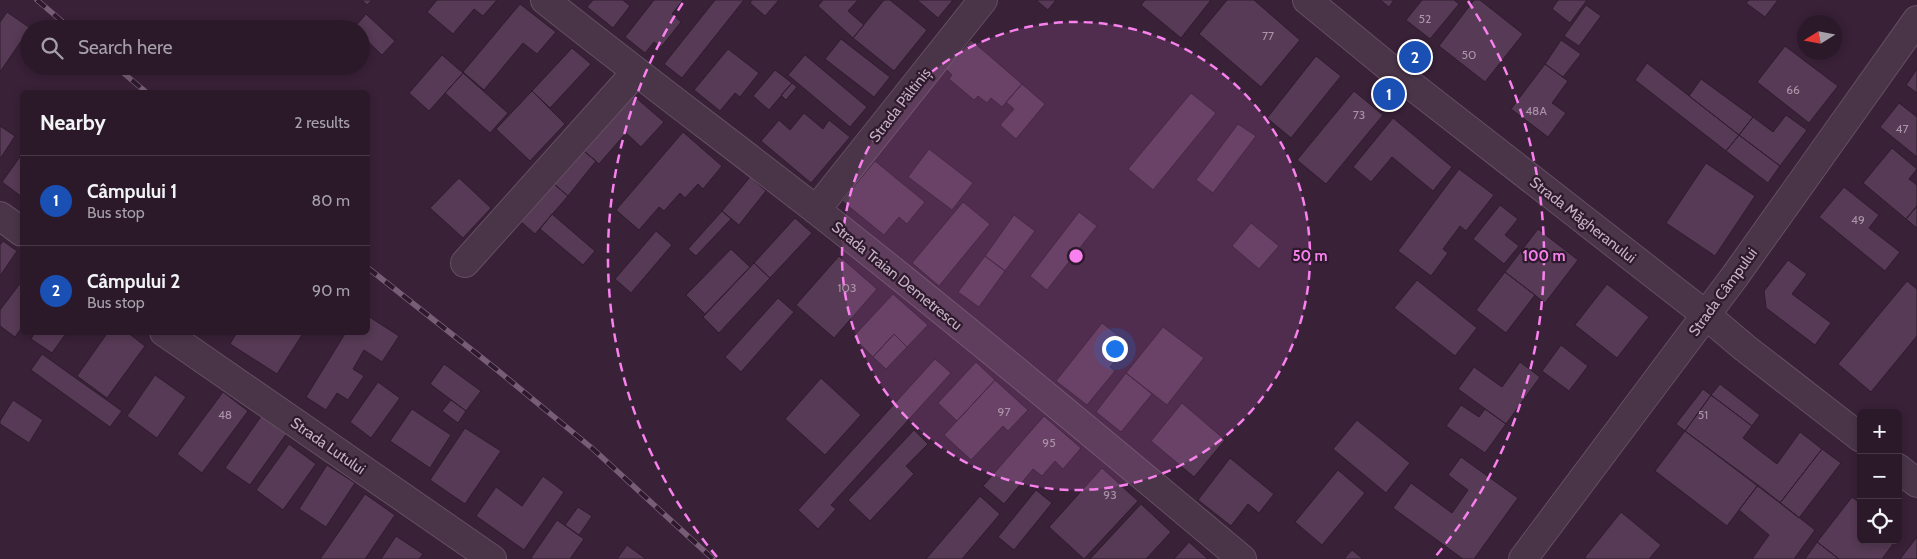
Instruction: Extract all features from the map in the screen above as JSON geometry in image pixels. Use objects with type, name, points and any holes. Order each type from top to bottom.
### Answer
[{"type":"street","name":"Strada Traian Demetrescu","points":[[546,0],[636,72],[816,210],[1242,559]]},
{"type":"street","name":"Strada Păltiniș","points":[[816,210],[983,0]]},
{"type":"street","name":"Strada Măgheranului","points":[[1307,0],[1405,80],[1857,435]]},
{"type":"street","name":"Strada Câmpului","points":[[1523,559],[1706,315],[1917,20]]},
{"type":"street","points":[[466,263],[636,72]]},
{"type":"street","points":[[0,216],[20,231]]},
{"type":"street","name":"Strada Lutului","points":[[168,335],[492,559]]},
{"type":"street","points":[[1902,471],[1917,482]]},
{"type":"building","points":[[362,0],[372,0],[367,5]]},
{"type":"building","points":[[437,0],[497,0],[483,16],[474,9],[453,34],[427,12]]},
{"type":"building","points":[[593,0],[623,0],[630,6],[613,28],[587,7]]},
{"type":"building","points":[[654,0],[683,0],[672,14],[681,22],[661,47],[654,42],[645,53],[625,37]]},
{"type":"building","points":[[715,0],[744,0],[682,78],[664,64]]},
{"type":"building","points":[[752,0],[779,0],[765,16],[750,3]]},
{"type":"building","points":[[823,0],[858,0],[848,11],[864,25],[853,38],[818,6]]},
{"type":"building","points":[[884,0],[890,0],[927,30],[894,71],[853,38]]},
{"type":"building","points":[[917,0],[953,0],[938,18]]},
{"type":"building","points":[[1036,0],[1056,0],[1048,10]]},
{"type":"building","points":[[1145,0],[1211,0],[1181,38],[1141,5]]},
{"type":"building","points":[[1227,0],[1254,0],[1300,40],[1261,87],[1199,34]]},
{"type":"building","points":[[1380,0],[1394,0],[1389,7]]},
{"type":"building","points":[[1422,0],[1454,0],[1459,4],[1430,39],[1406,20]]},
{"type":"building","points":[[1474,0],[1480,0],[1523,34],[1485,82],[1439,46]]},
{"type":"building","points":[[1558,0],[1587,0],[1570,23],[1552,9]]},
{"type":"building","points":[[1749,0],[1778,0],[1765,17],[1746,3]]},
{"type":"building","points":[[520,4],[556,32],[537,54],[523,43],[484,90],[463,72]]},
{"type":"building","points":[[1586,5],[1601,16],[1579,46],[1564,36]]},
{"type":"building","points":[[7,12],[20,21],[20,43],[0,72],[0,22]]},
{"type":"building","points":[[366,14],[395,41],[382,55],[370,44],[370,20],[361,20]]},
{"type":"building","points":[[841,39],[890,77],[874,97],[825,59]]},
{"type":"building","points":[[971,40],[1022,84],[1002,107],[991,98],[987,103],[978,96],[974,100],[949,79],[952,75],[946,69]]},
{"type":"building","points":[[1561,40],[1581,54],[1563,77],[1545,64]]},
{"type":"building","points":[[1785,46],[1797,55],[1797,60],[1804,60],[1838,86],[1809,123],[1757,82]]},
{"type":"building","points":[[572,48],[591,64],[550,108],[532,91]]},
{"type":"building","points":[[728,49],[759,73],[740,97],[735,93],[720,111],[694,90]]},
{"type":"building","points":[[442,55],[463,73],[429,111],[409,93]]},
{"type":"building","points":[[805,55],[867,107],[850,127],[788,75]]},
{"type":"building","points":[[1316,56],[1341,76],[1291,138],[1267,118]]},
{"type":"building","points":[[1647,63],[1739,135],[1726,151],[1635,80]]},
{"type":"building","points":[[1545,64],[1568,81],[1552,103],[1566,113],[1548,137],[1511,109]]},
{"type":"building","points":[[1917,69],[1917,93],[1906,85]]},
{"type":"building","points":[[775,70],[792,83],[769,110],[753,96]]},
{"type":"building","points":[[463,73],[508,113],[490,133],[445,93]]},
{"type":"building","points":[[1701,79],[1753,117],[1739,135],[1689,96]]},
{"type":"building","points":[[792,83],[797,87],[786,100],[781,95]]},
{"type":"building","points":[[1022,84],[1045,104],[1016,139],[1000,125],[1014,109],[1006,102]]},
{"type":"building","points":[[627,90],[664,122],[641,147],[626,133],[599,164],[578,146]]},
{"type":"building","points":[[532,91],[565,124],[530,161],[496,129]]},
{"type":"building","points":[[1354,91],[1383,115],[1326,184],[1297,160]]},
{"type":"building","points":[[1191,93],[1216,113],[1153,190],[1128,169]]},
{"type":"building","points":[[1899,103],[1917,117],[1917,157],[1880,127]]},
{"type":"building","points":[[804,113],[823,129],[829,120],[850,137],[811,183],[761,141],[779,120],[790,130]]},
{"type":"building","points":[[1786,115],[1807,130],[1780,166],[1739,135],[1753,117],[1773,132]]},
{"type":"building","points":[[1393,118],[1452,167],[1433,191],[1392,157],[1371,182],[1353,167]]},
{"type":"building","points":[[1238,124],[1256,136],[1213,193],[1196,180]]},
{"type":"building","points":[[0,126],[15,136],[0,159]]},
{"type":"building","points":[[683,132],[722,166],[703,189],[698,184],[685,198],[680,193],[664,211],[659,207],[639,230],[616,210]]},
{"type":"building","points":[[1739,135],[1780,166],[1768,183],[1726,151]]},
{"type":"building","points":[[578,146],[596,161],[568,196],[549,180]]},
{"type":"building","points":[[1892,148],[1917,169],[1909,179],[1917,185],[1917,206],[1906,219],[1863,183]]},
{"type":"building","points":[[929,149],[973,183],[952,210],[908,177]]},
{"type":"building","points":[[20,157],[20,196],[2,182]]},
{"type":"building","points":[[875,161],[925,202],[907,224],[899,217],[884,235],[842,201]]},
{"type":"building","points":[[1706,163],[1755,196],[1715,256],[1666,223]]},
{"type":"building","points":[[1459,169],[1494,195],[1466,231],[1460,226],[1443,249],[1448,253],[1431,276],[1398,251]]},
{"type":"building","points":[[750,177],[766,191],[739,225],[722,211]]},
{"type":"building","points":[[459,178],[491,208],[463,238],[430,208]]},
{"type":"building","points":[[553,183],[568,196],[535,234],[520,221]]},
{"type":"building","points":[[1844,187],[1879,215],[1869,228],[1900,252],[1885,271],[1819,217]]},
{"type":"building","points":[[963,202],[990,224],[939,286],[912,263]]},
{"type":"building","points":[[1500,205],[1518,219],[1505,235],[1519,246],[1504,264],[1473,239]]},
{"type":"building","points":[[1917,206],[1917,228],[1906,219]]},
{"type":"building","points":[[722,211],[731,219],[696,256],[688,249]]},
{"type":"building","points":[[1079,212],[1097,226],[1047,290],[1030,276]]},
{"type":"building","points":[[552,214],[595,251],[583,265],[540,229]]},
{"type":"building","points":[[1014,215],[1035,231],[1005,271],[985,256]]},
{"type":"building","points":[[795,218],[812,233],[770,278],[754,263]]},
{"type":"building","points":[[1251,223],[1279,246],[1259,269],[1232,246]]},
{"type":"building","points":[[1538,229],[1578,260],[1545,303],[1505,272]]},
{"type":"building","points":[[656,231],[672,245],[631,293],[615,279]]},
{"type":"building","points":[[3,241],[17,251],[0,276],[0,245]]},
{"type":"building","points":[[731,249],[750,267],[705,314],[686,295]]},
{"type":"building","points":[[839,256],[877,289],[834,338],[796,305]]},
{"type":"building","points":[[985,256],[1005,271],[979,307],[958,292]]},
{"type":"building","points":[[1788,260],[1807,274],[1792,294],[1831,323],[1815,345],[1766,308],[1764,291]]},
{"type":"building","points":[[754,263],[770,278],[719,333],[703,317]]},
{"type":"building","points":[[1505,272],[1535,295],[1506,333],[1476,310]]},
{"type":"building","points":[[1417,280],[1477,328],[1455,356],[1394,308]]},
{"type":"building","points":[[1907,281],[1917,289],[1917,336],[1871,392],[1838,364]]},
{"type":"building","points":[[20,284],[20,330],[15,337],[0,326],[0,310]]},
{"type":"building","points":[[1607,284],[1649,317],[1617,358],[1575,325]]},
{"type":"building","points":[[893,294],[928,325],[907,347],[894,334],[873,357],[853,337]]},
{"type":"building","points":[[778,298],[794,312],[741,372],[725,357]]},
{"type":"building","points":[[370,317],[399,336],[382,362],[364,350],[353,369],[364,376],[348,400],[337,393],[326,410],[306,397],[344,335],[370,335]]},
{"type":"building","points":[[1102,323],[1129,344],[1110,367],[1115,371],[1087,405],[1056,381]]},
{"type":"building","points":[[1163,327],[1204,358],[1167,405],[1126,373]]},
{"type":"building","points":[[894,334],[907,347],[886,369],[873,357]]},
{"type":"building","points":[[33,335],[65,335],[52,353],[31,339]]},
{"type":"building","points":[[106,335],[131,335],[145,346],[107,398],[77,376]]},
{"type":"building","points":[[235,335],[302,335],[277,374],[230,344]]},
{"type":"building","points":[[1561,345],[1588,366],[1569,391],[1542,371]]},
{"type":"building","points":[[42,354],[122,411],[110,427],[31,370]]},
{"type":"building","points":[[935,359],[951,373],[831,505],[836,509],[818,529],[798,510]]},
{"type":"building","points":[[976,362],[995,380],[957,421],[938,403]]},
{"type":"building","points":[[1520,362],[1540,377],[1506,424],[1458,389],[1474,367],[1502,387]]},
{"type":"building","points":[[444,364],[481,391],[466,411],[430,384]]},
{"type":"building","points":[[1126,373],[1152,394],[1121,432],[1096,412]]},
{"type":"building","points":[[155,375],[186,397],[157,438],[127,416]]},
{"type":"building","points":[[821,378],[861,415],[825,455],[785,419]]},
{"type":"building","points":[[995,380],[1028,410],[1008,431],[1003,426],[971,460],[944,435]]},
{"type":"building","points":[[378,382],[400,398],[371,438],[350,422]]},
{"type":"building","points":[[1720,384],[1760,415],[1752,426],[1711,395]]},
{"type":"building","points":[[1703,389],[1711,395],[1685,431],[1676,424]]},
{"type":"building","points":[[223,392],[248,411],[202,473],[177,454]]},
{"type":"building","points":[[1711,395],[1752,426],[1743,438],[1777,464],[1800,432],[1822,449],[1780,503],[1685,431]]},
{"type":"building","points":[[13,400],[43,420],[29,443],[0,424]]},
{"type":"building","points":[[451,400],[466,411],[458,423],[442,411]]},
{"type":"building","points":[[1182,403],[1225,440],[1194,477],[1151,441]]},
{"type":"building","points":[[1461,405],[1479,417],[1485,409],[1506,424],[1485,453],[1446,426]]},
{"type":"building","points":[[412,409],[451,435],[430,468],[390,441]]},
{"type":"building","points":[[262,415],[287,433],[250,485],[225,468]]},
{"type":"building","points":[[1044,416],[1081,448],[1063,469],[1055,461],[1042,476],[1033,469],[1004,504],[983,486]]},
{"type":"building","points":[[1357,420],[1410,463],[1386,493],[1333,449]]},
{"type":"building","points":[[465,428],[501,451],[465,504],[430,480]]},
{"type":"building","points":[[914,430],[928,444],[906,466],[914,474],[870,521],[848,500]]},
{"type":"building","points":[[1685,431],[1758,485],[1727,526],[1655,471]]},
{"type":"building","points":[[289,444],[316,464],[283,510],[256,490]]},
{"type":"building","points":[[1822,449],[1841,463],[1799,518],[1780,503]]},
{"type":"building","points":[[1461,457],[1518,498],[1474,559],[1463,559],[1393,508],[1411,483],[1452,513],[1468,490],[1448,475]]},
{"type":"building","points":[[1230,458],[1274,494],[1259,513],[1248,504],[1231,526],[1198,500]]},
{"type":"building","points":[[327,465],[355,483],[326,527],[299,509]]},
{"type":"building","points":[[1102,468],[1138,501],[1084,559],[1049,527]]},
{"type":"building","points":[[1338,470],[1365,493],[1322,545],[1295,522]]},
{"type":"building","points":[[543,476],[564,492],[524,550],[476,516],[496,487],[522,506]]},
{"type":"building","points":[[1758,485],[1815,530],[1794,559],[1752,559],[1769,535],[1739,510]]},
{"type":"building","points":[[1036,490],[1052,503],[1014,550],[998,537]]},
{"type":"building","points":[[365,494],[395,515],[365,559],[320,559]]},
{"type":"building","points":[[980,496],[1000,514],[962,559],[926,559]]},
{"type":"building","points":[[1852,497],[1857,501],[1857,544],[1893,544],[1882,559],[1839,559],[1817,542]]},
{"type":"building","points":[[1141,504],[1171,532],[1146,559],[1090,559]]},
{"type":"building","points":[[578,507],[592,516],[579,535],[565,525]]},
{"type":"building","points":[[1621,512],[1661,545],[1649,559],[1587,559],[1585,557]]},
{"type":"building","points":[[557,520],[584,539],[570,559],[531,558]]},
{"type":"building","points":[[396,536],[423,554],[419,559],[381,559]]},
{"type":"building","points":[[1917,537],[1917,559],[1900,559]]},
{"type":"building","points":[[1189,542],[1208,559],[1174,559]]},
{"type":"building","points":[[1817,542],[1839,559],[1805,559]]},
{"type":"building","points":[[627,545],[646,559],[617,559]]},
{"type":"building","points":[[1352,550],[1363,559],[1344,559]]},
{"type":"railway","points":[[37,0],[60,20]]},
{"type":"railway","points":[[126,75],[144,90]]},
{"type":"railway","points":[[370,270],[496,369],[593,449],[713,559]]},
{"type":"place","name":"Câmpului 2","points":[[1415,57]]},
{"type":"place","name":"Câmpului 1","points":[[1389,94]]}]
